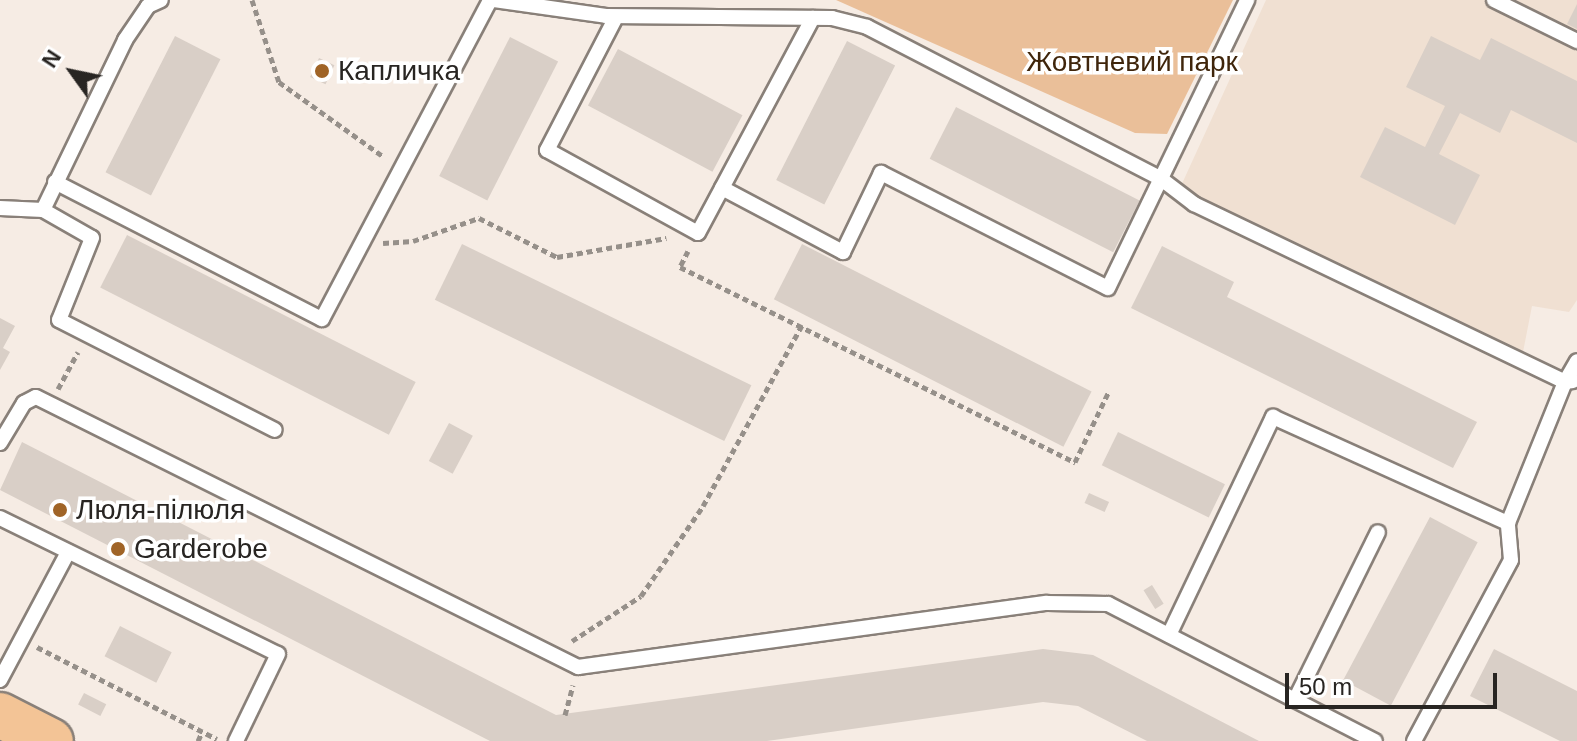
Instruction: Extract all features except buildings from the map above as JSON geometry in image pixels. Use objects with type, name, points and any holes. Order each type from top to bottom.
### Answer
[{"type":"main road","points":[[0,715],[51,741]]},
{"type":"lane","points":[[43,210],[125,40],[148,6],[161,0]]},
{"type":"lane","points":[[55,182],[322,319],[492,0],[616,17],[813,18],[867,27],[1160,178],[1194,204],[1571,381]]},
{"type":"lane","points":[[722,188],[843,252],[881,173],[1108,288],[1247,0]]},
{"type":"lane","points":[[1494,0],[1577,41]]},
{"type":"lane","points":[[616,17],[547,150],[698,233],[813,18]]},
{"type":"lane","points":[[0,208],[43,210],[92,238],[59,320],[275,430]]},
{"type":"lane","points":[[1414,741],[1511,560],[1508,523],[1577,361]]},
{"type":"lane","points":[[0,443],[24,403],[36,397],[548,657],[578,667],[1047,603],[1108,604],[1375,741]]},
{"type":"lane","points":[[1169,635],[1273,417],[1508,523]]},
{"type":"lane","points":[[0,518],[278,654],[236,741]]},
{"type":"lane","points":[[1295,700],[1378,532]]},
{"type":"lane","points":[[0,680],[68,552]]},
{"type":"path","points":[[252,0],[279,82],[400,168]]},
{"type":"path","points":[[360,245],[413,241],[479,218],[557,257],[698,233]]},
{"type":"path","points":[[698,233],[680,267],[1075,462],[1109,391]]},
{"type":"path","points":[[548,657],[641,596],[703,506],[802,325]]},
{"type":"path","points":[[22,640],[222,741]]},
{"type":"path","points":[[565,715],[578,667]]},
{"type":"path","points":[[198,741],[202,732]]},
{"type":"shaded area","points":[[1266,0],[1577,0],[1577,300],[1569,312],[1532,306],[1523,352],[1180,188]]},
{"type":"green space","name":"Жовтневий парк","points":[[836,0],[1233,0],[1167,134],[1135,133]]},
{"type":"place","name":"Капличка","points":[[322,71]]},
{"type":"place","name":"Люля-пілюля","points":[[60,510]]},
{"type":"place","name":"Garderobe","points":[[118,549]]}]
